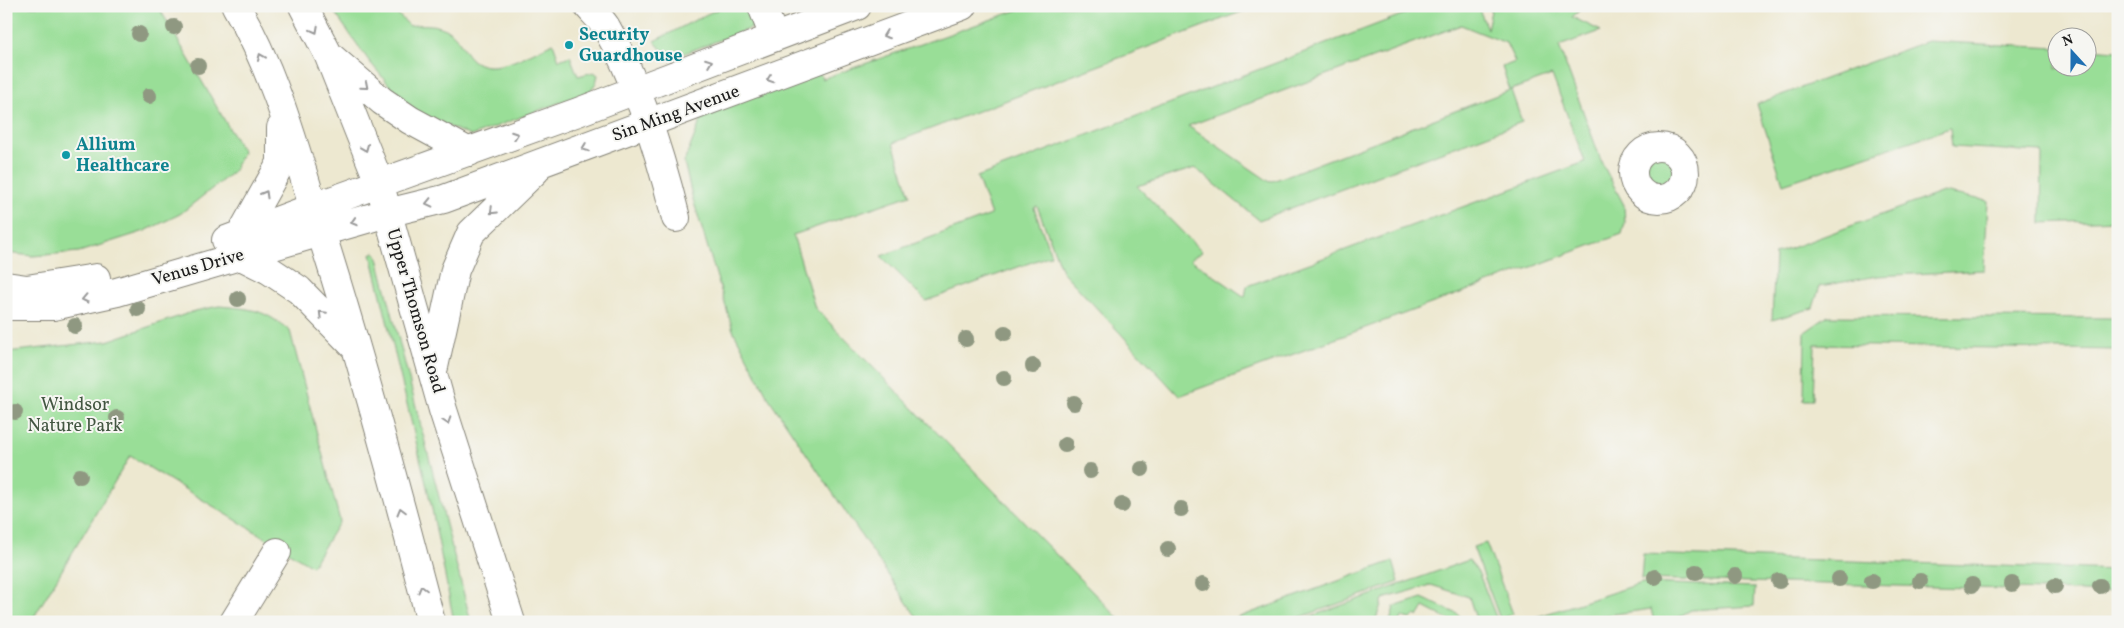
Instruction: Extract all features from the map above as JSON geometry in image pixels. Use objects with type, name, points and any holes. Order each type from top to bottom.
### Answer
[{"type":"main road","points":[[236,6],[248,26],[280,102],[318,220],[356,349],[431,622]]},
{"type":"main road","name":"Upper Thomson Road","points":[[303,6],[328,54],[379,182],[432,374],[511,622]]},
{"type":"main road","points":[[588,6],[604,24],[620,55],[635,91],[666,179],[676,218]]},
{"type":"main road","points":[[762,6],[774,37]]},
{"type":"main road","name":"Sin Ming Avenue","points":[[318,220],[379,182],[469,152],[635,91],[857,6]]},
{"type":"main road","name":"Sin Ming Avenue","points":[[387,212],[444,199],[541,165],[646,124],[816,63],[962,6]]},
{"type":"main road","points":[[328,54],[382,101],[410,120],[469,152]]},
{"type":"main road","points":[[280,102],[282,163],[240,245],[269,270],[299,290],[356,349]]},
{"type":"main road","points":[[432,374],[455,270],[471,233],[541,165]]},
{"type":"main road","name":"Venus Drive","points":[[6,306],[52,296],[117,292],[240,245],[318,220],[387,212]]},
{"type":"main road","name":"Venus Drive","points":[[6,286],[28,289],[52,296]]},
{"type":"main road","points":[[234,622],[277,552]]},
{"type":"green space","points":[[6,6],[158,6],[243,152],[233,172],[180,214],[145,231],[79,252],[33,256],[6,253]]},
{"type":"green space","points":[[330,6],[389,6],[410,26],[428,25],[446,29],[456,37],[472,59],[481,65],[496,66],[513,62],[553,43],[559,60],[570,56],[578,76],[594,72],[598,75],[596,83],[590,91],[471,136],[410,110],[369,61]]},
{"type":"green space","points":[[725,6],[749,6],[757,26],[677,56],[663,51],[654,41],[707,14]]},
{"type":"green space","points":[[1029,6],[1257,6],[893,143],[910,195],[793,235],[815,308],[1122,622],[920,622],[768,397],[733,330],[692,196],[684,162],[709,100],[816,63],[822,79]]},
{"type":"green space","points":[[1425,6],[1478,6],[1487,29],[1492,6],[1585,6],[1572,17],[1601,31],[1559,46],[1602,163],[1624,205],[1625,223],[1622,234],[1179,396],[1062,271],[1037,206],[1034,208],[1051,255],[926,301],[881,256],[991,215],[977,177]],"holes":[[[1461,25],[1506,43],[1515,62],[1502,67],[1510,90],[1270,182],[1188,126]],[[1552,75],[1585,162],[1247,286],[1245,297],[1190,259],[1202,252],[1137,186],[1195,168],[1259,220],[1522,122],[1511,90]]]},
{"type":"green space","points":[[1927,41],[2046,47],[2046,78],[2096,78],[2096,50],[2118,51],[2118,220],[2041,223],[2042,152],[1952,147],[1950,128],[1783,184],[1757,104]]},
{"type":"green space","points":[[1664,148],[1677,155],[1683,163],[1683,183],[1677,191],[1669,197],[1654,198],[1641,191],[1635,183],[1634,168],[1641,155],[1649,149]]},
{"type":"green space","points":[[1943,192],[1988,201],[1984,270],[1878,276],[1820,286],[1813,308],[1772,320],[1775,254]]},
{"type":"green space","points":[[374,252],[377,254],[471,622],[454,622],[431,504],[371,254]]},
{"type":"green space","name":"Windsor Nature Park","points":[[219,306],[257,311],[272,318],[290,331],[340,521],[312,566],[130,456],[31,622],[6,622],[6,352],[107,341],[195,311]]},
{"type":"green space","points":[[1828,316],[2118,318],[2118,350],[1815,345],[1813,400],[1802,400],[1804,398],[1805,332]]},
{"type":"green space","points":[[1486,543],[1513,614],[1500,619],[1473,547]]},
{"type":"green space","points":[[1643,554],[2118,570],[2118,592],[1641,579]]},
{"type":"green space","points":[[1469,560],[1479,574],[1498,622],[1477,622],[1469,597],[1431,585],[1383,599],[1375,622],[1295,622]]},
{"type":"green space","points":[[1393,561],[1399,582],[1287,622],[1226,622]]},
{"type":"green space","points":[[1642,583],[1755,587],[1754,606],[1691,610],[1675,619],[1657,622],[1654,622],[1651,609],[1579,619],[1577,622],[1521,622]]},
{"type":"green space","points":[[1422,598],[1458,614],[1465,622],[1453,622],[1424,607],[1418,617],[1415,615],[1411,619],[1402,617],[1400,622],[1390,622],[1394,607]]},
{"type":"place","name":"Security Guardhouse","points":[[569,45]]},
{"type":"place","name":"Allium Healthcare","points":[[66,155]]}]
